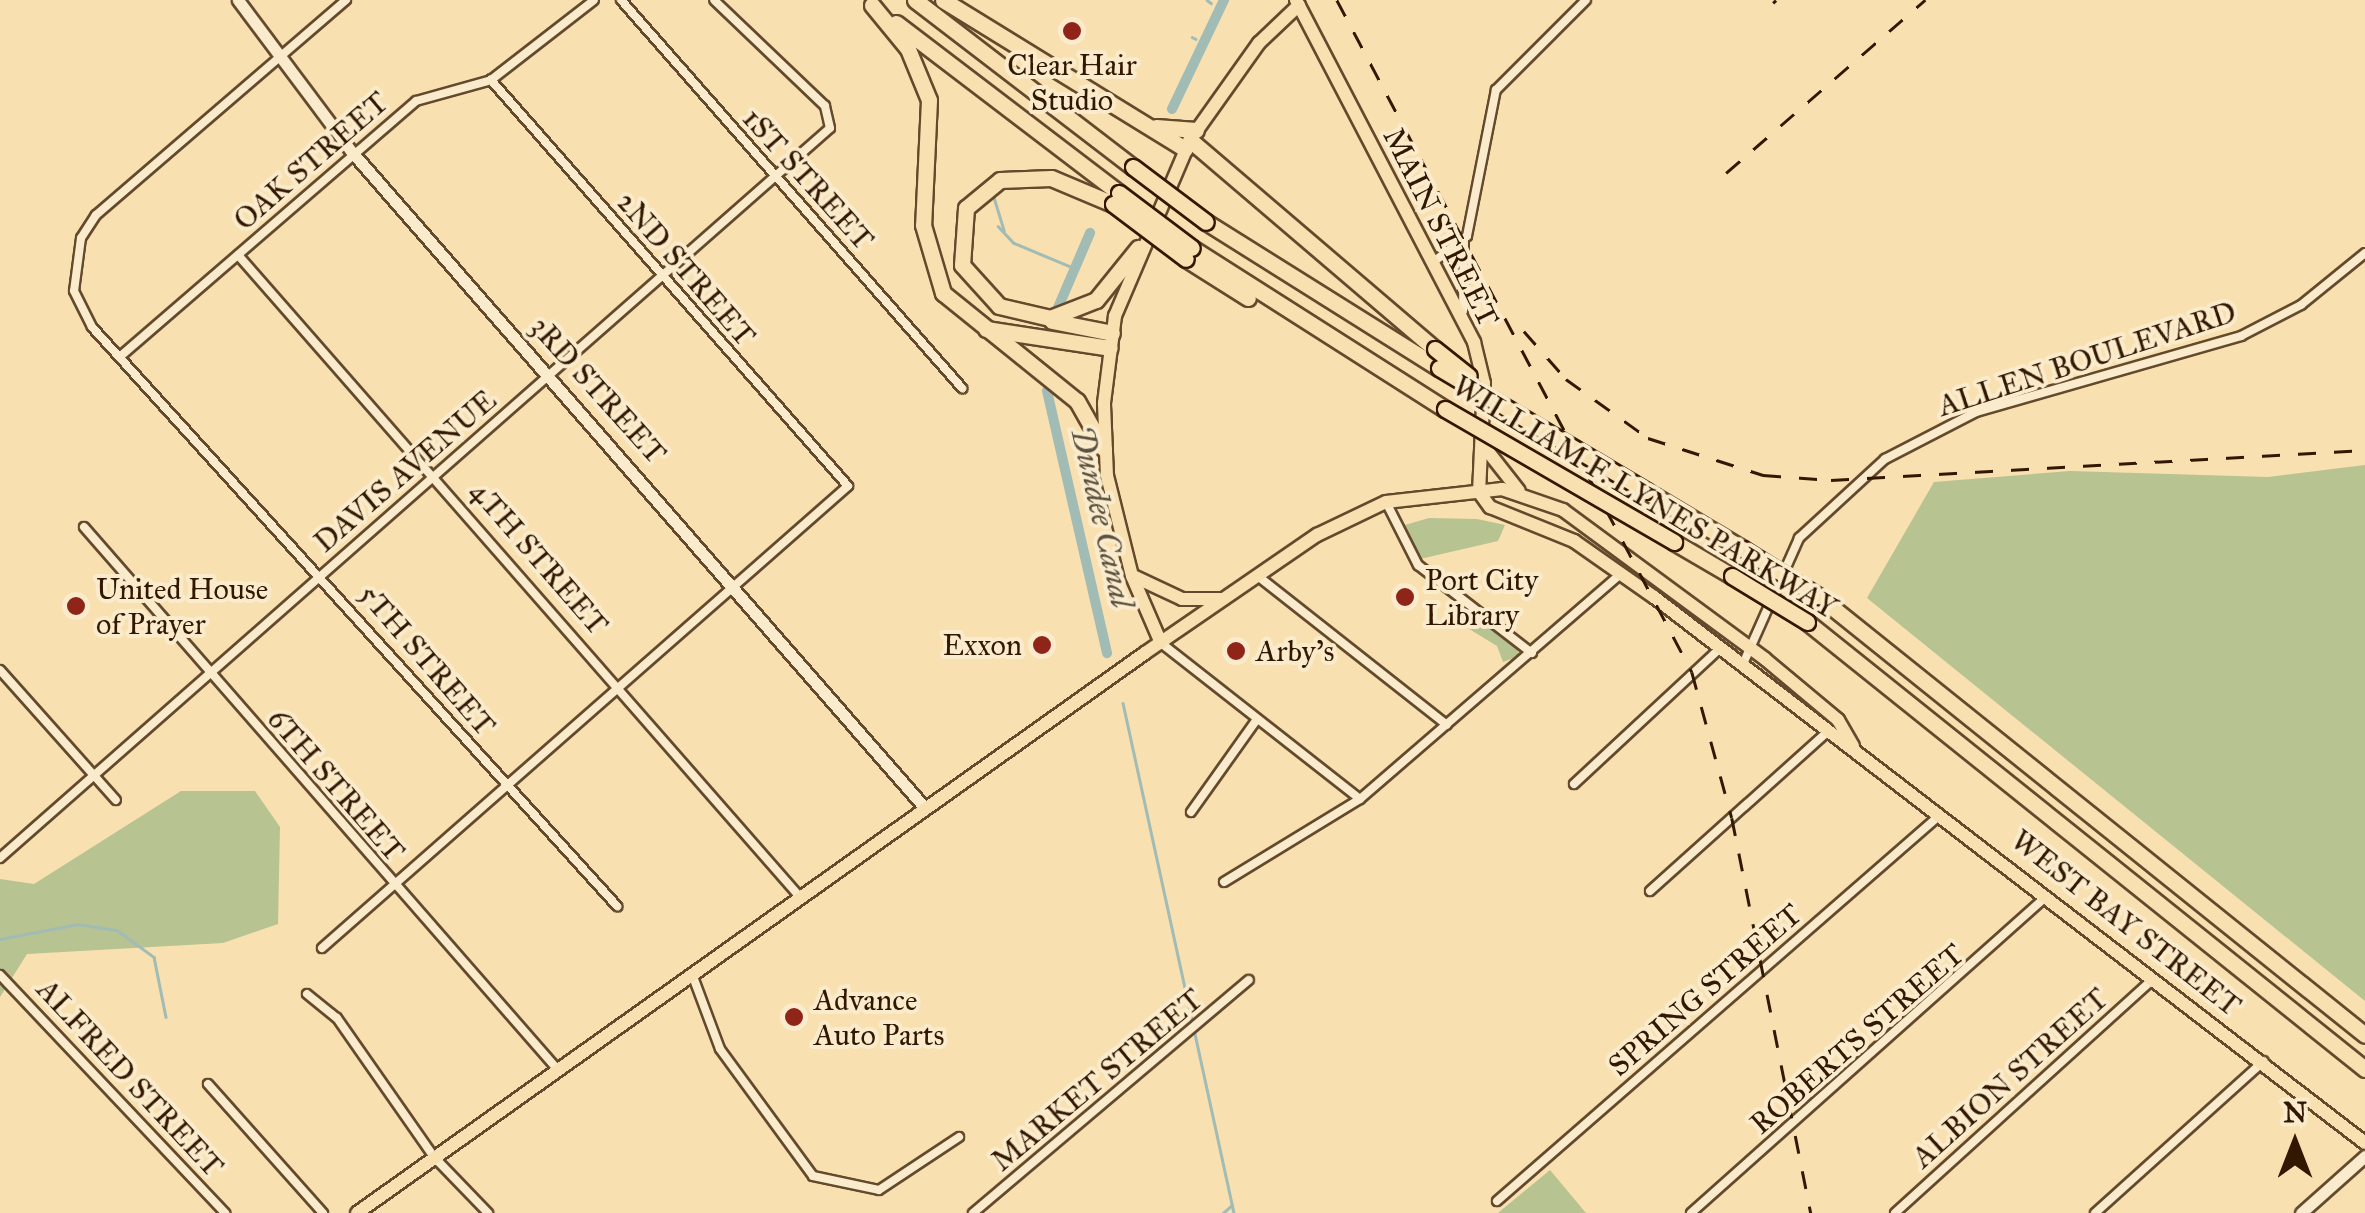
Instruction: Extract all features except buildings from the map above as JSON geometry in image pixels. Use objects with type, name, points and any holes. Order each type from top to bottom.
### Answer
[{"type":"highway","name":"WILLIAM F. LYNES PARKWAY","points":[[915,0],[1206,222],[1439,368],[1818,596],[2365,1035]]},
{"type":"highway","points":[[943,0],[1150,126],[1190,140],[1435,349],[1512,409]]},
{"type":"highway","name":"WILLIAM F. LYNES PARKWAY","points":[[868,2],[1189,254],[1807,622],[2365,1070]]},
{"type":"highway","points":[[868,2],[924,82],[924,241],[944,293],[968,322],[1068,393],[1104,448]]},
{"type":"highway","points":[[1111,341],[1030,317],[988,299],[962,265],[961,221],[974,198],[1000,180],[1029,176],[1116,199]]},
{"type":"highway","points":[[1030,317],[1064,316],[1096,300],[1138,248]]},
{"type":"highway","points":[[968,322],[1111,341]]},
{"type":"main road","points":[[1161,642],[1132,576],[1104,448],[1111,341],[1138,248],[1190,140],[1258,42],[1298,3]]},
{"type":"main road","name":"MAIN STREET","points":[[1298,3],[1464,320],[1484,383],[1479,492]]},
{"type":"main road","points":[[1484,438],[1496,471],[1526,495]]},
{"type":"main road","points":[[357,1213],[925,808],[1330,527],[1386,502],[1479,492],[1526,495]]},
{"type":"main road","points":[[1479,492],[1490,507],[1556,532],[1621,574]]},
{"type":"main road","name":"WEST BAY STREET","points":[[1526,495],[1631,552],[1838,720],[1853,746]]},
{"type":"main road","name":"WEST BAY STREET","points":[[1621,574],[1826,733],[1853,746],[2050,894],[2365,1143]]},
{"type":"main road","points":[[1132,576],[1182,598],[1225,598]]},
{"type":"street","name":"3RD STREET","points":[[238,0],[352,151],[738,585],[925,808]]},
{"type":"street","name":"5TH STREET","points":[[346,0],[96,215],[81,238],[74,291],[92,326],[123,354],[324,572],[506,785],[617,906]]},
{"type":"street","name":"OAK STREET","points":[[123,354],[352,151],[416,101],[491,80],[594,0]]},
{"type":"street","name":"1ST STREET","points":[[621,0],[962,388]]},
{"type":"street","name":"DAVIS AVENUE","points":[[2,853],[324,572],[432,471],[552,376],[660,274],[830,128],[831,113],[714,0]]},
{"type":"street","points":[[1464,320],[1464,241],[1496,90],[1586,0]]},
{"type":"street","name":"2ND STREET","points":[[491,80],[848,486],[738,585]]},
{"type":"street","points":[[1432,263],[1464,241]]},
{"type":"street","name":"ALLEN BOULEVARD","points":[[1741,668],[1799,538],[1886,459],[1976,412],[2241,336],[2300,305],[2365,254]]},
{"type":"street","name":"4TH STREET","points":[[238,255],[623,688],[800,897]]},
{"type":"street","points":[[1386,502],[1418,565],[1532,653]]},
{"type":"street","name":"6TH STREET","points":[[84,527],[558,1070]]},
{"type":"street","points":[[1224,882],[1360,800],[1621,574]]},
{"type":"street","points":[[1259,577],[1447,725]]},
{"type":"street","points":[[322,948],[738,585]]},
{"type":"street","points":[[1161,642],[1360,800]]},
{"type":"street","points":[[1574,784],[1718,650]]},
{"type":"street","points":[[0,670],[116,800]]},
{"type":"street","points":[[1191,812],[1257,719]]},
{"type":"street","points":[[1650,891],[1826,733]]},
{"type":"street","name":"SPRING STREET","points":[[1498,1201],[1943,814]]},
{"type":"street","name":"ROBERTS STREET","points":[[1691,1213],[2050,894]]},
{"type":"street","points":[[692,974],[720,1049],[812,1176],[880,1190],[959,1137]]},
{"type":"street","name":"ALFRED STREET","points":[[0,975],[225,1213]]},
{"type":"street","name":"ALBION STREET","points":[[1894,1213],[2155,977]]},
{"type":"street","name":"MARKET STREET","points":[[973,1213],[1176,1037],[1212,1013],[1249,980]]},
{"type":"street","points":[[308,994],[337,1018],[434,1157],[488,1213]]},
{"type":"street","points":[[2095,1213],[2264,1061]]},
{"type":"street","points":[[208,1084],[322,1213]]},
{"type":"street","points":[[2301,1213],[2365,1156]]},
{"type":"green space","points":[[2365,465],[2365,1001],[1867,598],[1934,482],[2070,471],[2268,477]]},
{"type":"green space","points":[[1429,518],[1477,519],[1505,525],[1498,541],[1420,559],[1405,525]]},
{"type":"green space","points":[[1459,605],[1518,649],[1519,656],[1503,662],[1497,646],[1448,616]]},
{"type":"green space","points":[[181,791],[255,791],[280,827],[278,924],[223,943],[27,954],[0,997],[0,879],[34,884]]},
{"type":"green space","points":[[1550,1170],[1586,1213],[1498,1213]]},
{"type":"waterway","points":[[1207,0],[1211,3]]},
{"type":"waterway","name":"Dundee Canal","points":[[1172,109],[1224,0]]},
{"type":"waterway","points":[[1192,37],[1196,39]]},
{"type":"waterway","points":[[993,194],[1004,230]]},
{"type":"waterway","points":[[998,226],[1014,243],[1074,268]]},
{"type":"waterway","name":"Dundee Canal","points":[[1057,310],[1090,233]]},
{"type":"waterway","name":"Dundee Canal","points":[[1047,391],[1107,653]]},
{"type":"waterway","points":[[1123,703],[1234,1213]]},
{"type":"waterway","points":[[0,939],[78,924],[117,930],[154,957],[166,1017]]},
{"type":"waterway","points":[[1223,1213],[1232,1205]]},
{"type":"railway","points":[[1337,0],[1692,672],[1732,818],[1811,1213]]},
{"type":"railway","points":[[1773,3],[1776,0]]},
{"type":"railway","points":[[1726,173],[1925,0]]},
{"type":"railway","points":[[1524,331],[1566,379],[1648,438],[1763,475],[1831,480],[2365,450]]},
{"type":"place","name":"Clear Hair Studio","points":[[1072,31]]},
{"type":"place","name":"Port City Library","points":[[1405,597]]},
{"type":"place","name":"United House of Prayer","points":[[76,606]]},
{"type":"place","name":"Exxon","points":[[1042,645]]},
{"type":"place","name":"Arby's","points":[[1236,651]]},
{"type":"place","name":"Advance Auto Parts","points":[[794,1017]]}]
